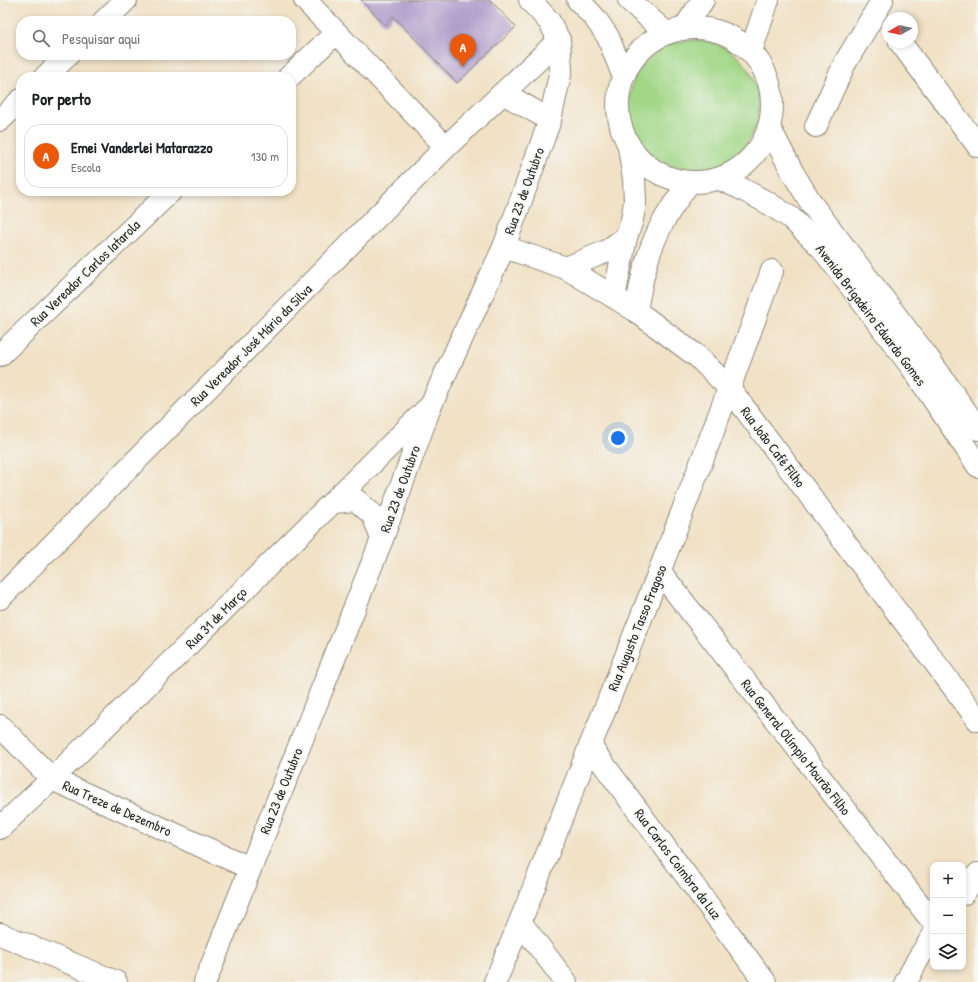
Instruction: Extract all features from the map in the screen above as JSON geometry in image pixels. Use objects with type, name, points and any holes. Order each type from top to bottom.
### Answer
[{"type":"street","points":[[305,0],[446,147]]},
{"type":"street","name":"Rua 23 de Outubro","points":[[205,982],[382,539],[430,407],[504,247],[550,120],[561,70],[559,40],[549,21],[530,0]]},
{"type":"street","points":[[578,0],[595,18],[608,37],[623,75]]},
{"type":"street","points":[[628,0],[675,30]]},
{"type":"street","points":[[675,30],[703,0]]},
{"type":"street","points":[[751,51],[768,0]]},
{"type":"street","points":[[109,16],[123,1]]},
{"type":"street","points":[[816,126],[844,63],[884,5]]},
{"type":"street","points":[[614,297],[626,237],[632,220],[635,202],[634,179],[629,147],[620,125],[617,100],[623,75],[633,57],[648,42],[675,30],[703,27],[721,31],[737,39],[751,51],[760,62],[770,87],[772,107],[769,127],[761,145],[749,161],[733,173],[719,179],[689,183],[666,177],[645,165],[629,147]]},
{"type":"street","points":[[294,72],[336,33]]},
{"type":"street","name":"Rua Vereador José Mário da Silva","points":[[0,598],[446,147],[559,40]]},
{"type":"street","points":[[905,48],[977,144]]},
{"type":"street","points":[[50,72],[63,60]]},
{"type":"street","points":[[503,93],[550,120]]},
{"type":"street","points":[[0,120],[16,105]]},
{"type":"street","name":"Avenida Brigadeiro Eduardo Gomes","points":[[769,127],[793,173],[813,206],[928,358],[978,429]]},
{"type":"street","name":"Avenida Brigadeiro Eduardo Gomes","points":[[719,179],[768,203],[791,218],[821,246],[911,366],[978,466]]},
{"type":"street","points":[[636,311],[648,256],[659,230],[672,206],[689,183]]},
{"type":"street","name":"Rua Vereador Carlos Iatarola","points":[[0,355],[166,196]]},
{"type":"street","points":[[566,268],[607,251],[626,237]]},
{"type":"street","name":"Rua João Café Filho","points":[[504,247],[566,268],[636,311],[698,357],[730,389],[978,720]]},
{"type":"street","name":"Rua Augusto Tasso Fragoso","points":[[495,982],[521,923],[660,572],[730,389],[772,271]]},
{"type":"street","name":"Rua 31 de Março","points":[[0,828],[52,779],[430,407]]},
{"type":"street","points":[[334,502],[356,500],[373,515],[382,539]]},
{"type":"street","name":"Rua General Olímpio Mourão Filho","points":[[660,572],[930,918]]},
{"type":"street","name":"Rua Treze de Dezembro","points":[[0,726],[52,779],[250,868]]},
{"type":"street","name":"Rua Carlos Coimbra da Luz","points":[[590,746],[765,982]]},
{"type":"street","points":[[966,890],[978,874]]},
{"type":"street","points":[[521,923],[566,982]]},
{"type":"street","points":[[0,934],[116,982]]},
{"type":"street","points":[[906,982],[930,941]]},
{"type":"green space","points":[[700,40],[719,45],[740,59],[754,80],[758,92],[758,118],[754,130],[740,151],[719,165],[707,169],[688,170],[669,165],[648,151],[634,130],[630,118],[629,99],[634,80],[648,59],[669,45],[681,41]]},
{"type":"building","points":[[361,0],[490,0],[516,27],[457,83],[393,16],[385,25]]},
{"type":"place","name":"Emei Vanderlei Matarazzo","points":[[463,67]]}]
